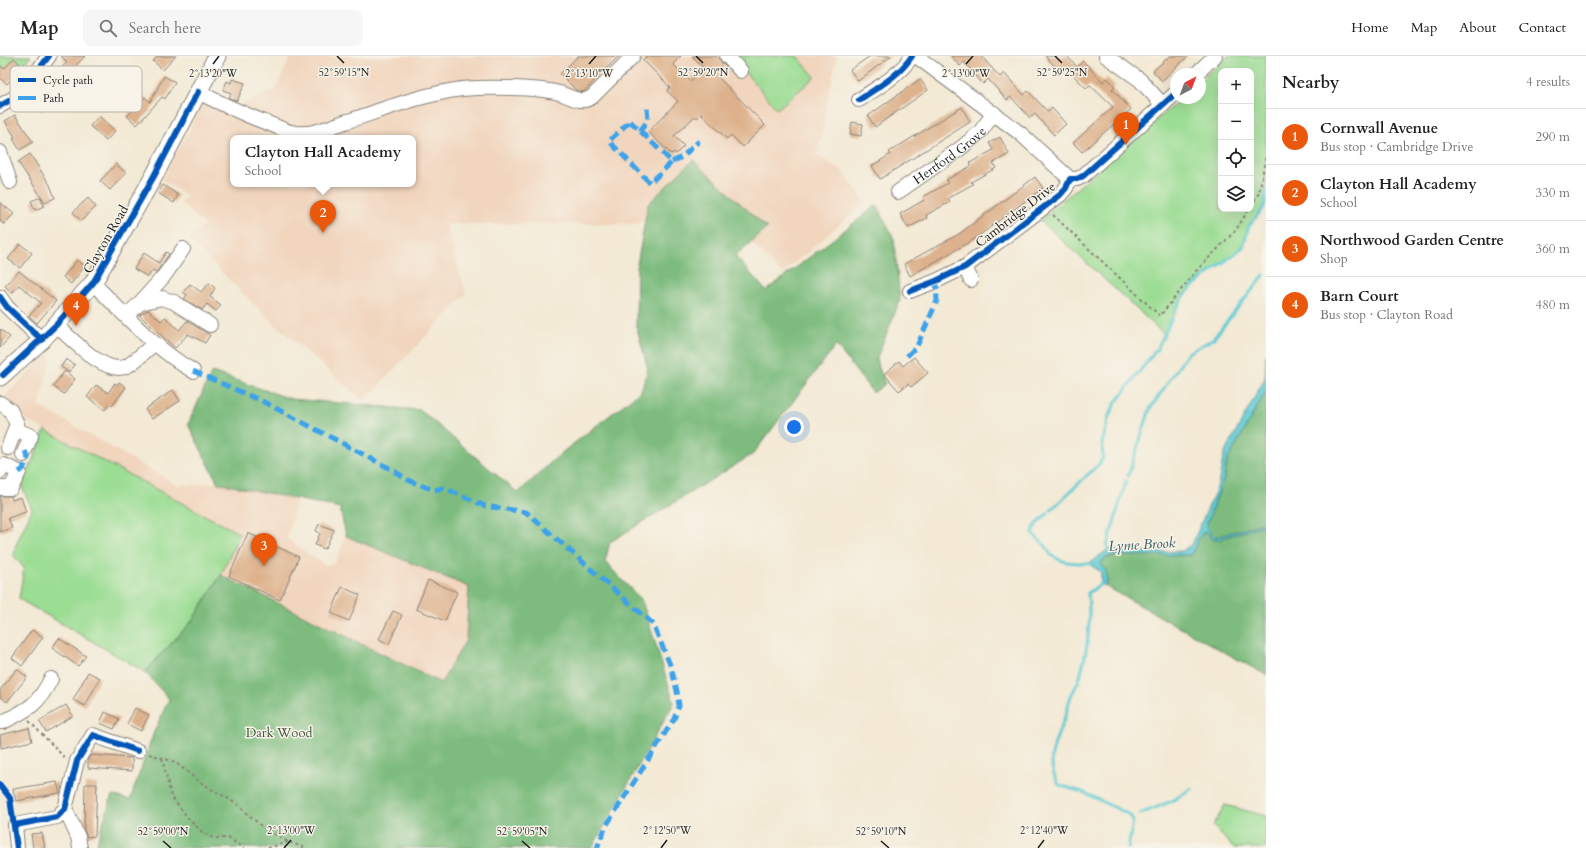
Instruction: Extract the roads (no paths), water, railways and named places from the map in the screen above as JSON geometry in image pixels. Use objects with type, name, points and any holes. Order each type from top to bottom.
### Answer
[{"type":"main road","name":"Clayton Road","points":[[1,377],[42,340],[93,283],[154,176],[217,56]]},
{"type":"street","points":[[41,66],[48,56]]},
{"type":"street","points":[[198,92],[233,110],[281,128],[295,133],[310,133],[326,130],[346,122],[452,90],[472,88],[527,90],[558,93],[579,101],[586,101],[592,97],[633,56]]},
{"type":"street","points":[[727,56],[741,71]]},
{"type":"street","points":[[856,100],[893,76],[905,66],[912,56]]},
{"type":"street","points":[[916,56],[1021,134],[1070,179]]},
{"type":"street","points":[[1106,56],[1140,80],[1163,105]]},
{"type":"street","points":[[1203,68],[1216,56]]},
{"type":"street","name":"Cambridge Drive","points":[[910,291],[965,267],[1060,195],[1066,188],[1070,179],[1077,179],[1083,176],[1170,99]]},
{"type":"street","points":[[0,106],[10,100]]},
{"type":"street","name":"Hertford Grove","points":[[897,190],[961,148],[980,132],[994,113]]},
{"type":"street","points":[[0,152],[6,175]]},
{"type":"street","points":[[126,316],[164,276],[183,249]]},
{"type":"street","points":[[965,267],[971,280]]},
{"type":"street","points":[[93,283],[154,344],[173,360],[193,371]]},
{"type":"street","points":[[0,297],[7,307],[42,340]]},
{"type":"street","points":[[140,303],[162,298],[174,302],[210,325]]},
{"type":"street","points":[[56,325],[95,359],[109,366],[118,368],[126,366],[154,344]]},
{"type":"street","points":[[0,403],[10,410],[16,418],[18,424],[8,448]]},
{"type":"street","points":[[15,429],[31,436],[23,455]]},
{"type":"street","points":[[0,472],[4,465],[19,472],[11,488],[0,488]]},
{"type":"street","points":[[0,722],[30,709],[44,694],[51,678]]},
{"type":"street","points":[[17,848],[14,824],[57,817],[65,809],[77,761],[93,735],[138,751]]},
{"type":"street","points":[[65,809],[78,837],[80,848]]},
{"type":"water","points":[[1266,355],[1266,391],[1227,461],[1224,478],[1206,526],[1213,536],[1217,537],[1260,524],[1266,520],[1266,524],[1217,540],[1212,539],[1206,531],[1199,539],[1190,555],[1110,556],[1101,563],[1106,572],[1107,579],[1105,586],[1101,584],[1101,572],[1089,564],[1108,550],[1156,552],[1182,551],[1192,544],[1218,485],[1224,454],[1265,378]]},
{"type":"waterway","points":[[1174,312],[1184,296],[1192,287],[1243,247],[1249,226],[1264,207],[1266,192]]},
{"type":"waterway","points":[[1128,476],[1150,409],[1188,353],[1213,339],[1264,275]]},
{"type":"waterway","points":[[1051,510],[1100,463],[1103,457],[1102,443],[1109,416],[1116,402],[1157,349],[1172,318]]},
{"type":"waterway","points":[[1109,552],[1107,546],[1126,481]]},
{"type":"waterway","points":[[1048,513],[1036,525],[1033,534],[1045,545],[1051,555],[1066,562],[1092,564]]},
{"type":"waterway","name":"Lyme Brook","points":[[1104,582],[1088,593],[1089,626],[1085,658],[1079,680],[1071,696],[1067,712],[1053,749],[1052,766],[1054,776],[1059,785],[1085,793],[1130,815],[1133,821],[1128,848]]},
{"type":"waterway","points":[[1140,814],[1172,801],[1192,788]]},
{"type":"place","name":"Cornwall Avenue","points":[[1126,145]]},
{"type":"place","name":"Clayton Hall Academy","points":[[323,233]]},
{"type":"place","name":"Barn Court","points":[[76,326]]},
{"type":"place","name":"Northwood Garden Centre","points":[[264,566]]},
{"type":"park label","name":"Dark Wood","points":[[279,732]]}]
